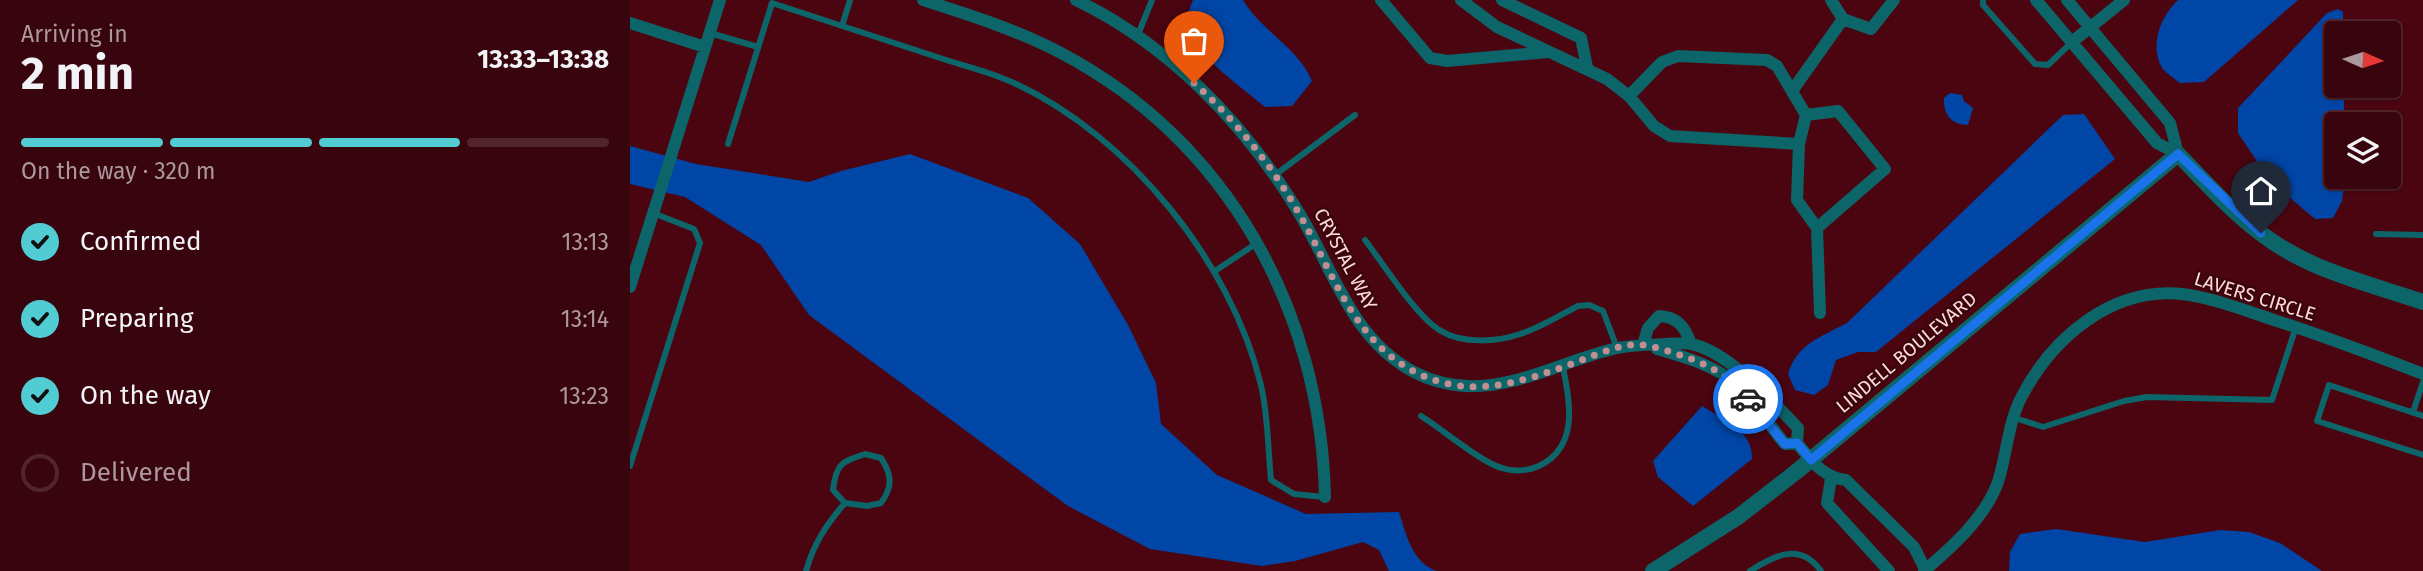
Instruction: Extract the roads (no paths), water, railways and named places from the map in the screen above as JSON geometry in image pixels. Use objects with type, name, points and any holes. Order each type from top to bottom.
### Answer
[{"type":"street","points":[[630,286],[720,0]]},
{"type":"street","points":[[923,0],[1036,40],[1098,75],[1131,98],[1192,153],[1218,184],[1257,243],[1285,298],[1306,356],[1324,450],[1325,497]]},
{"type":"street","name":"CRYSTAL WAY","points":[[1076,0],[1137,37],[1206,94],[1275,175],[1298,211],[1352,315],[1373,341],[1398,363],[1439,381],[1477,387],[1510,384],[1617,348],[1691,344],[1724,358],[1781,410],[1798,428],[1797,443],[1811,460],[1831,479],[1846,480],[1914,547],[1925,571]]},
{"type":"street","points":[[1381,0],[1430,58],[1447,61],[1553,52]]},
{"type":"street","points":[[1461,0],[1497,27],[1587,67],[1629,96],[1654,126],[1670,136],[1798,145]]},
{"type":"street","points":[[1502,0],[1581,38],[1587,67]]},
{"type":"street","points":[[1831,0],[1843,19],[1871,29],[1894,0]]},
{"type":"street","points":[[2036,0],[2157,143],[2178,154],[2249,225],[2291,254],[2320,267],[2423,302]]},
{"type":"street","points":[[2068,0],[2170,123],[2178,154]]},
{"type":"street","points":[[2072,42],[2124,0]]},
{"type":"street","points":[[1792,91],[1843,19]]},
{"type":"street","points":[[630,23],[705,47]]},
{"type":"street","points":[[1629,96],[1662,62],[1678,56],[1767,60],[1777,66],[1806,115],[1798,145],[1797,200],[1817,228],[1820,313]]},
{"type":"street","points":[[1806,115],[1838,111],[1885,169],[1817,228]]},
{"type":"street","name":"LINDELL BOULEVARD","points":[[1653,571],[1738,517],[1811,460],[2178,154]]},
{"type":"street","name":"LAVERS CIRCLE","points":[[1925,571],[1950,549],[1982,510],[1997,484],[2022,397],[2054,348],[2078,327],[2119,302],[2149,295],[2182,294],[2213,300],[2296,327],[2423,374]]},
{"type":"street","name":"CRYSTAL WAY","points":[[1643,345],[1648,328],[1659,317],[1675,319],[1684,327],[1691,344]]},
{"type":"street","name":"CRYSTAL WAY","points":[[1643,345],[1690,358],[1718,372],[1738,386],[1785,444],[1797,443]]},
{"type":"street","points":[[1831,479],[1827,503],[1889,571]]},
{"type":"lane","points":[[842,26],[850,0]]},
{"type":"lane","points":[[1137,37],[1152,0]]},
{"type":"lane","points":[[1983,0],[1983,5],[2035,64],[2048,65],[2072,42]]},
{"type":"lane","points":[[727,144],[772,3],[1012,82],[1061,108],[1113,148],[1210,260],[1240,322],[1261,386],[1271,480],[1294,494],[1325,497]]},
{"type":"lane","points":[[710,33],[758,47]]},
{"type":"lane","points":[[1275,175],[1355,115]]},
{"type":"lane","points":[[630,466],[700,243],[694,229],[653,213]]},
{"type":"lane","points":[[2376,234],[2423,235]]},
{"type":"lane","points":[[1365,240],[1425,317],[1441,332],[1466,339],[1502,338],[1521,334],[1578,306],[1588,305],[1603,311],[1617,348]]},
{"type":"lane","points":[[1215,271],[1257,243]]},
{"type":"lane","points":[[2015,418],[2043,427],[2147,397],[2272,400],[2296,327]]},
{"type":"lane","points":[[1421,416],[1501,468],[1533,469],[1558,452],[1566,437],[1570,405],[1563,367]]},
{"type":"lane","points":[[2413,412],[2423,382]]},
{"type":"lane","points":[[2423,416],[2329,385],[2317,421],[2423,455]]},
{"type":"lane","points":[[865,454],[881,458],[890,472],[889,491],[881,503],[867,506],[845,503],[833,490],[835,471],[845,461],[865,454]]},
{"type":"lane","points":[[806,571],[813,548],[824,527],[845,503]]},
{"type":"lane","points":[[1750,571],[1781,553],[1805,555],[1821,571]]},
{"type":"water","points":[[1193,0],[1243,0],[1260,21],[1298,58],[1312,81],[1292,106],[1265,107],[1202,52],[1188,28],[1188,16]]},
{"type":"water","points":[[2178,0],[2298,0],[2204,82],[2180,83],[2162,68],[2157,50],[2162,22]]},
{"type":"water","points":[[2338,9],[2343,12],[2343,21],[2324,21],[2324,98],[2344,98],[2344,112],[2324,112],[2324,189],[2344,189],[2342,201],[2333,218],[2315,219],[2271,182],[2238,133],[2238,108],[2327,13]]},
{"type":"water","points":[[1950,93],[1962,95],[1964,101],[1973,108],[1968,125],[1949,118],[1944,98]]},
{"type":"water","points":[[2084,114],[2115,159],[1876,352],[1858,352],[1836,360],[1828,385],[1814,395],[1795,390],[1788,374],[1797,355],[1804,348],[1847,323],[2063,115]]},
{"type":"water","points":[[630,146],[696,164],[809,182],[910,154],[1028,198],[1080,244],[1128,325],[1156,383],[1161,424],[1217,475],[1306,514],[1399,512],[1416,555],[1428,567],[1437,571],[1389,571],[1379,550],[1363,542],[1295,561],[1262,566],[1150,549],[1068,506],[809,315],[761,245],[685,197],[630,184]]},
{"type":"water","points":[[1702,406],[1728,421],[1742,433],[1748,440],[1752,459],[1693,506],[1658,477],[1653,461]]},
{"type":"water","points":[[2056,529],[2145,542],[2220,530],[2249,532],[2280,543],[2322,571],[2009,571],[2010,552],[2020,534]]}]
